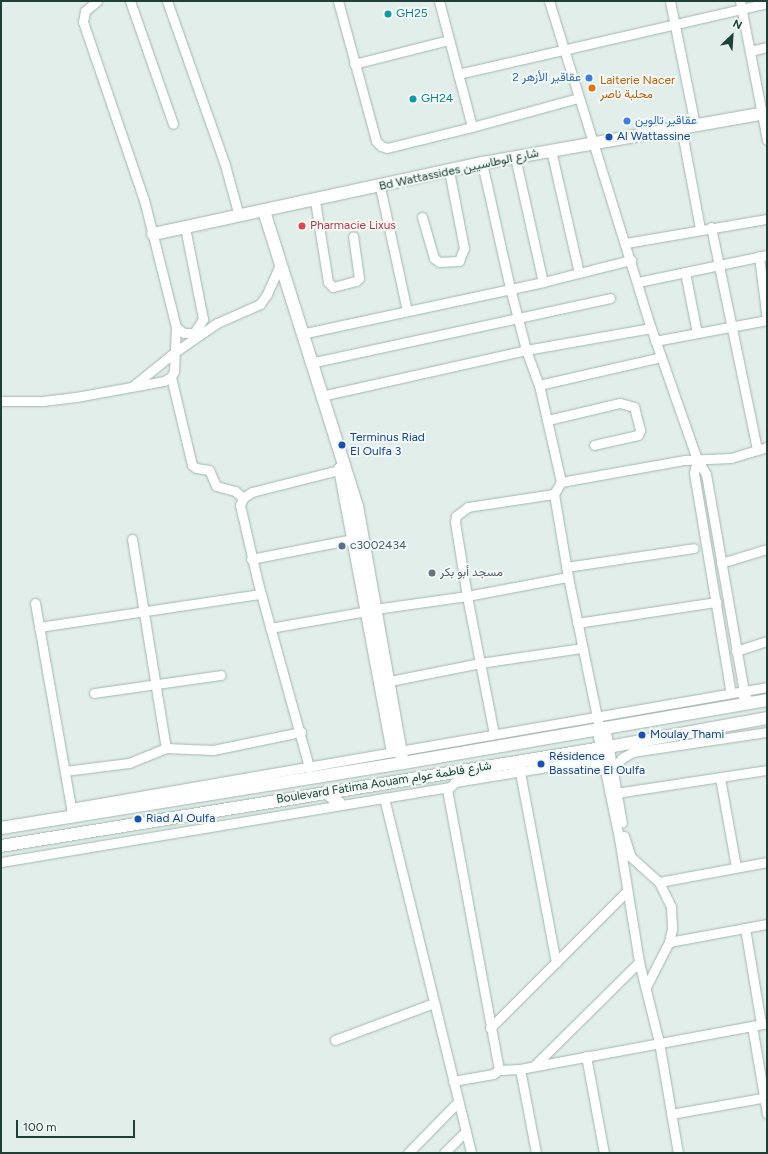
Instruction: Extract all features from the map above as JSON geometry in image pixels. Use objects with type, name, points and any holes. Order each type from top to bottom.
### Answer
[{"type":"main road","name":"Bd Wattassides شارع الوطاسيين","points":[[152,234],[315,201],[482,163],[594,142],[764,114]]},
{"type":"main road","points":[[264,211],[340,456],[353,539],[390,681],[398,757]]},
{"type":"main road","points":[[343,469],[357,506],[371,610],[398,757]]},
{"type":"main road","name":"Boulevard Fatima Aouam شارع فاطمة عوام","points":[[1,828],[72,812],[599,724],[740,696],[767,700]]},
{"type":"main road","name":"Boulevard Fatima Aouam شارع فاطمة عوام","points":[[1,846],[127,827],[326,792],[519,767],[604,747],[767,718]]},
{"type":"main road","points":[[326,792],[340,804]]},
{"type":"street","points":[[96,1],[85,11],[83,22],[144,200],[176,327],[175,366],[171,377],[192,464],[196,468],[209,470],[216,486],[235,491],[243,498]]},
{"type":"street","points":[[130,1],[173,124]]},
{"type":"street","points":[[167,1],[225,165],[239,216]]},
{"type":"street","points":[[338,1],[376,141],[381,146],[387,148],[472,127],[578,98]]},
{"type":"street","points":[[439,1],[472,127]]},
{"type":"street","points":[[549,1],[578,98],[594,142],[626,243],[655,341],[697,459],[706,474],[736,651],[740,696]]},
{"type":"street","points":[[670,1],[695,125]]},
{"type":"street","points":[[458,74],[675,24],[741,5],[767,3]]},
{"type":"street","points":[[741,5],[764,114],[767,140]]},
{"type":"street","points":[[354,64],[449,40]]},
{"type":"street","points":[[750,51],[767,47]]},
{"type":"street","points":[[681,127],[700,229]]},
{"type":"street","points":[[551,150],[579,273]]},
{"type":"street","points":[[515,157],[543,282]]},
{"type":"street","points":[[482,163],[517,317],[526,350],[540,385],[561,482],[554,494],[566,567],[581,648],[609,770],[626,892],[639,962],[660,1042],[678,1153]]},
{"type":"street","points":[[422,217],[434,258],[439,262],[459,261],[464,248],[449,171]]},
{"type":"street","points":[[380,187],[407,311]]},
{"type":"street","points":[[315,201],[328,282],[332,287],[356,281],[359,278],[353,236]]},
{"type":"street","points":[[626,243],[700,229],[767,219]]},
{"type":"street","points":[[176,327],[190,334],[198,329],[203,319],[185,227]]},
{"type":"street","points":[[712,227],[757,450]]},
{"type":"street","points":[[638,282],[763,256],[767,320],[655,341]]},
{"type":"street","points":[[301,334],[543,282],[631,260]]},
{"type":"street","points":[[132,387],[175,352],[217,323],[260,304],[267,294],[280,264]]},
{"type":"street","points":[[684,272],[697,333]]},
{"type":"street","points":[[310,363],[610,298]]},
{"type":"street","points":[[321,396],[526,350],[651,328]]},
{"type":"street","points":[[540,385],[661,357]]},
{"type":"street","points":[[1,401],[43,401],[132,387],[171,377]]},
{"type":"street","points":[[548,420],[620,403],[634,407],[640,430],[638,435],[594,445]]},
{"type":"street","points":[[561,482],[697,459],[731,458],[767,447]]},
{"type":"street","points":[[697,459],[694,473],[716,602],[740,696]]},
{"type":"street","points":[[309,766],[301,732],[270,628],[240,512],[243,498],[252,492],[343,469]]},
{"type":"street","points":[[494,734],[467,596],[455,522],[458,512],[468,507],[554,494]]},
{"type":"street","points":[[132,539],[166,748]]},
{"type":"street","points":[[251,558],[353,539]]},
{"type":"street","points":[[566,567],[694,548]]},
{"type":"street","points":[[721,563],[767,550]]},
{"type":"street","points":[[270,628],[371,610],[467,596],[568,577]]},
{"type":"street","points":[[39,627],[261,594]]},
{"type":"street","points":[[577,623],[716,602]]},
{"type":"street","points":[[35,603],[72,812],[309,766],[398,757],[494,734],[599,724],[740,696],[767,687]]},
{"type":"street","points":[[736,651],[767,641]]},
{"type":"street","points":[[390,681],[480,663],[581,648]]},
{"type":"street","points":[[94,693],[221,675]]},
{"type":"street","points":[[64,771],[129,763],[166,748],[213,750],[301,732]]},
{"type":"street","points":[[609,770],[622,758],[632,752],[767,732]]},
{"type":"street","points":[[499,1070],[446,794],[449,787],[455,782],[519,767],[593,762],[609,770],[616,793],[627,851],[644,870],[659,882],[671,907],[672,929],[669,942],[646,987]]},
{"type":"street","points":[[519,767],[556,963]]},
{"type":"street","points":[[616,793],[767,770]]},
{"type":"street","points":[[720,778],[736,868]]},
{"type":"street","points":[[1,862],[340,804],[449,787]]},
{"type":"street","points":[[384,798],[471,1153]]},
{"type":"street","points":[[659,882],[767,862]]},
{"type":"street","points":[[490,1028],[626,892]]},
{"type":"street","points":[[669,942],[767,924]]},
{"type":"street","points":[[745,928],[760,1024],[767,1114]]},
{"type":"street","points":[[534,1066],[639,962]]},
{"type":"street","points":[[335,1040],[434,1003]]},
{"type":"street","points":[[453,1081],[493,1074],[499,1070],[520,1069],[760,1024]]},
{"type":"street","points":[[586,1056],[604,1153]]},
{"type":"street","points":[[520,1069],[536,1153]]},
{"type":"street","points":[[671,1114],[766,1097]]},
{"type":"street","points":[[408,1153],[458,1102]]},
{"type":"street","points":[[444,1153],[466,1131]]},
{"type":"place","name":"GH25","points":[[388,14]]},
{"type":"place","name":"عقاقير الأزهر 2","points":[[589,78]]},
{"type":"place","name":"Laiterie Nacer محلبة ناصر","points":[[592,88]]},
{"type":"place","name":"GH24","points":[[413,99]]},
{"type":"place","name":"عقاقير تالوين","points":[[627,121]]},
{"type":"place","name":"Al Wattassine","points":[[609,137]]},
{"type":"place","name":"Pharmacie Lixus","points":[[302,226]]},
{"type":"place","name":"Terminus Riad El Oulfa 3","points":[[342,445]]},
{"type":"place","name":"c3002434","points":[[342,546]]},
{"type":"place","name":"مسجد أبو بكر","points":[[432,573]]},
{"type":"place","name":"Moulay Thami","points":[[642,735]]},
{"type":"place","name":"Résidence Bassatine El Oulfa","points":[[541,764]]},
{"type":"place","name":"Riad Al Oulfa","points":[[138,819]]}]
